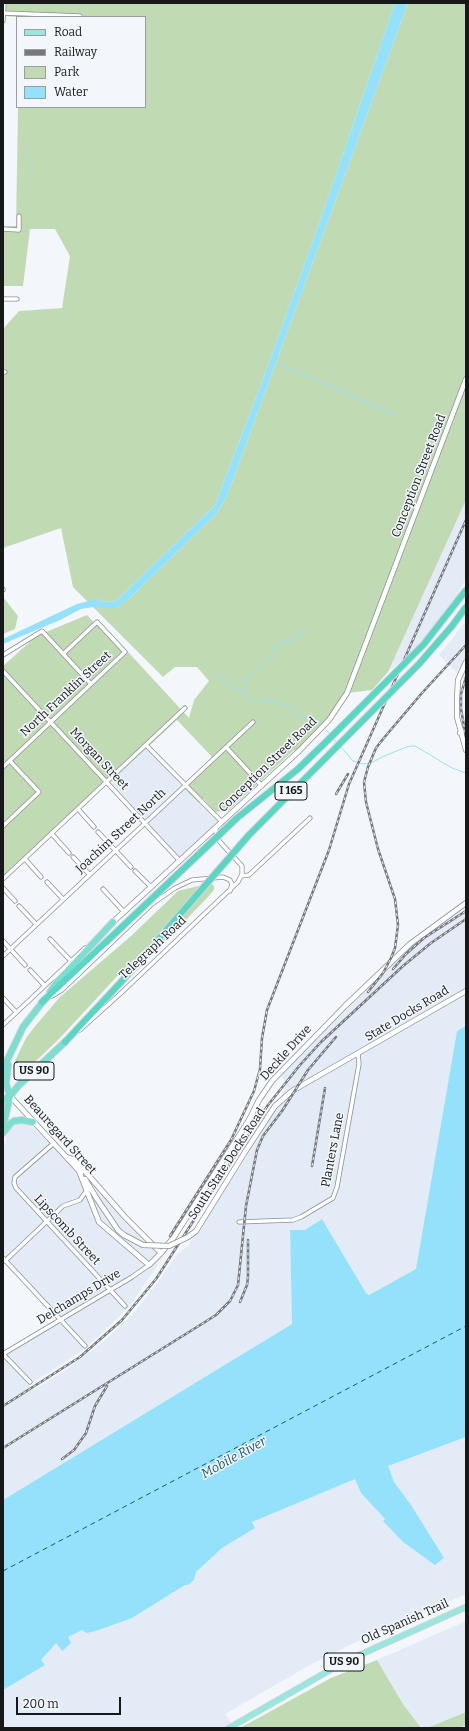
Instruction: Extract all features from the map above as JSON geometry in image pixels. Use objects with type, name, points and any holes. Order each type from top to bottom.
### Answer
[{"type":"highway","name":"I 165","points":[[42,1002],[237,818],[298,769],[325,743],[424,644],[466,590]]},
{"type":"highway","name":"I 165","points":[[65,1042],[122,982],[249,835],[278,804],[419,664],[452,626],[466,607]]},
{"type":"highway","points":[[42,1002],[58,981],[113,922]]},
{"type":"highway","name":"US 90","points":[[3,1056],[11,1051],[23,1027],[42,1002]]},
{"type":"highway","name":"Telegraph Road","points":[[10,1096],[20,1084],[65,1042]]},
{"type":"highway","points":[[3,1069],[11,1051]]},
{"type":"highway","points":[[3,1127],[10,1096],[6,1084],[6,1076],[11,1051]]},
{"type":"highway","points":[[3,1100],[10,1096]]},
{"type":"highway","points":[[3,1133],[13,1121],[18,1120],[33,1122]]},
{"type":"main road","name":"Beauregard Street","points":[[3,1088],[10,1096]]},
{"type":"main road","name":"Old Spanish Trail","points":[[229,1728],[344,1662],[466,1607]]},
{"type":"street","points":[[3,21],[4,3]]},
{"type":"street","points":[[3,13],[80,16]]},
{"type":"street","points":[[3,229],[19,230],[19,216]]},
{"type":"street","points":[[3,299],[17,299]]},
{"type":"street","name":"Conception Street Road","points":[[3,1025],[44,985],[299,751],[329,720],[347,693],[466,380]]},
{"type":"street","name":"North Franklin Street","points":[[3,767],[125,652],[97,622],[63,654]]},
{"type":"street","points":[[4,656],[37,632],[42,631],[91,684]]},
{"type":"street","points":[[466,662],[458,684],[457,717],[460,733],[466,750]]},
{"type":"street","name":"Morgan Street","points":[[3,671],[180,861]]},
{"type":"street","points":[[3,879],[185,708]]},
{"type":"street","name":"Joachim Street North","points":[[3,956],[253,722]]},
{"type":"street","points":[[460,733],[466,729]]},
{"type":"street","points":[[146,745],[222,822]]},
{"type":"street","points":[[226,747],[261,785]]},
{"type":"street","points":[[3,826],[39,792],[10,761]]},
{"type":"street","points":[[78,809],[94,827]]},
{"type":"street","name":"Telegraph Road","points":[[65,1042],[96,1016],[230,892],[242,876],[249,875],[310,818]]},
{"type":"street","points":[[217,826],[216,834],[220,842],[240,863],[243,870],[242,876]]},
{"type":"street","points":[[98,832],[131,867]]},
{"type":"street","points":[[52,834],[69,853]]},
{"type":"street","points":[[198,843],[210,839],[220,842]]},
{"type":"street","points":[[73,857],[89,874]]},
{"type":"street","points":[[25,858],[41,877]]},
{"type":"street","points":[[135,871],[151,887]]},
{"type":"street","points":[[42,1002],[62,990],[152,904],[174,888],[192,880],[223,877],[231,882],[230,892]]},
{"type":"street","points":[[47,882],[63,899]]},
{"type":"street","points":[[3,888],[15,901]]},
{"type":"street","points":[[103,889],[124,912]]},
{"type":"street","name":"Deckle Drive","points":[[161,1253],[189,1214],[272,1081],[324,1026],[410,944],[466,903]]},
{"type":"street","points":[[19,906],[36,924]]},
{"type":"street","points":[[50,939],[70,961]]},
{"type":"street","points":[[3,941],[26,965]]},
{"type":"street","points":[[30,970],[44,985]]},
{"type":"street","name":"State Docks Road","points":[[358,1054],[466,991]]},
{"type":"street","points":[[3,998],[16,1012]]},
{"type":"street","name":"South State Docks Road","points":[[97,1199],[118,1230],[124,1235],[143,1245],[169,1246],[188,1237],[196,1231],[245,1152],[276,1106],[292,1091],[358,1054]]},
{"type":"street","name":"Planters Lane","points":[[239,1222],[293,1220],[301,1217],[333,1198],[338,1186],[358,1064],[358,1054]]},
{"type":"street","name":"Beauregard Street","points":[[10,1096],[79,1171],[97,1199]]},
{"type":"street","name":"Lipscomb Street","points":[[54,1143],[15,1177],[14,1182],[16,1188],[126,1306]]},
{"type":"street","points":[[67,1157],[75,1160],[125,1217],[161,1253]]},
{"type":"street","points":[[79,1171],[99,1222],[149,1265]]},
{"type":"street","points":[[85,1346],[4,1259],[47,1223],[63,1206],[82,1199],[87,1190]]},
{"type":"street","name":"Delchamps Drive","points":[[3,1354],[110,1290],[149,1265],[161,1253]]},
{"type":"street","points":[[3,1354],[30,1382]]},
{"type":"shaded area","points":[[466,500],[466,578],[452,604],[423,642],[388,672]]},
{"type":"shaded area","points":[[466,621],[466,682],[439,655]]},
{"type":"shaded area","points":[[146,748],[218,822],[180,857],[110,782]]},
{"type":"shaded area","points":[[466,908],[466,1026],[457,1031],[416,1269],[369,1295],[366,1293],[322,1219],[305,1230],[290,1230],[292,1324],[3,1500],[3,1352],[57,1319],[3,1260],[3,1151],[7,1131],[16,1121],[29,1123],[49,1143],[53,1139],[163,1257],[129,1307],[86,1348],[29,1385],[34,1390],[67,1369],[103,1342],[132,1315],[156,1285],[177,1254],[188,1246],[264,1130],[287,1084],[281,1076],[290,1065],[410,947]]},
{"type":"shaded area","points":[[466,1437],[466,1594],[366,1637],[308,1666],[225,1714],[235,1728],[3,1728],[3,1690],[45,1665],[41,1660],[56,1642],[61,1651],[67,1637],[82,1630],[99,1630],[132,1618],[185,1585],[188,1585],[194,1580],[196,1572],[222,1548],[255,1528],[252,1522],[355,1479],[361,1493],[385,1519],[383,1521],[403,1542],[436,1565],[444,1558],[411,1505],[394,1482],[387,1466]]},
{"type":"shaded area","points":[[466,1621],[466,1712],[427,1728],[421,1728],[403,1704],[377,1660]]},
{"type":"green space","points":[[3,3],[395,3],[320,221],[265,374],[215,505],[116,601],[104,602],[96,599],[88,602],[73,587],[61,528],[3,548],[3,329],[19,311],[62,308],[70,256],[55,229],[30,229],[23,286],[3,286],[3,226],[16,226],[18,108],[146,108],[146,16],[3,16]]},
{"type":"green space","points":[[408,3],[466,3],[466,500],[388,672],[372,690],[347,693],[329,720],[298,752],[294,750],[228,811],[215,812],[204,799],[199,803],[182,786],[212,757],[177,720],[110,782],[107,779],[3,877],[3,666],[43,630],[46,632],[87,615],[122,651],[129,653],[189,718],[194,700],[209,681],[197,667],[175,667],[163,677],[93,607],[117,607],[130,598],[217,513],[227,496]]},
{"type":"green space","points":[[3,597],[18,616],[15,629],[3,634]]},
{"type":"green space","points":[[211,883],[214,886],[214,890],[129,979],[122,971],[59,1039],[35,1062],[25,1070],[14,1067],[15,1061],[26,1038],[60,997],[131,936],[178,891]]},
{"type":"green space","points":[[377,1660],[403,1704],[421,1728],[240,1728],[331,1678]]},
{"type":"green space","points":[[466,1712],[466,1725],[459,1728],[427,1728]]},
{"type":"water","points":[[395,3],[408,3],[227,496],[217,513],[130,598],[117,608],[93,607],[81,609],[60,620],[3,644],[3,639],[77,604],[96,599],[104,602],[116,601],[215,505],[265,374],[320,221]]},
{"type":"water","name":"Mobile River","points":[[466,1026],[466,1437],[388,1466],[394,1482],[411,1505],[444,1558],[435,1565],[403,1542],[383,1521],[385,1519],[361,1493],[355,1479],[252,1522],[255,1528],[222,1548],[196,1572],[194,1580],[188,1585],[185,1585],[132,1618],[87,1633],[82,1630],[68,1637],[71,1643],[62,1651],[56,1643],[41,1660],[45,1665],[3,1690],[3,1500],[292,1324],[290,1230],[305,1230],[322,1219],[366,1293],[369,1295],[416,1269],[457,1031]]},
{"type":"waterway","points":[[276,363],[398,416]]},
{"type":"waterway","points":[[244,692],[244,678],[249,676],[260,665],[271,658],[276,645],[292,640],[304,631]]},
{"type":"waterway","points":[[217,674],[234,688],[245,693],[255,704],[269,700],[288,706],[309,720],[320,724]]},
{"type":"waterway","points":[[326,730],[330,734]]},
{"type":"waterway","points":[[333,738],[337,743]]},
{"type":"waterway","points":[[341,747],[353,761],[363,764],[371,763],[404,748],[415,746],[452,768],[466,773]]},
{"type":"ferry route","points":[[3,1571],[466,1326]]},
{"type":"railway","points":[[170,1236],[231,1140],[254,1091],[260,1069],[262,1038],[267,1010],[329,850],[349,784],[466,520]]},
{"type":"railway","points":[[368,992],[383,973],[391,958],[395,948],[398,925],[395,899],[378,849],[366,802],[364,782],[368,767],[376,748],[383,739],[422,693],[466,645]]},
{"type":"railway","points":[[466,677],[461,694],[461,709],[466,737]]},
{"type":"railway","points":[[336,794],[348,774]]},
{"type":"railway","points":[[393,969],[406,954],[424,938],[466,911]]},
{"type":"railway","points":[[3,1406],[80,1357],[122,1320],[156,1279],[268,1105],[300,1065],[321,1042],[403,966],[431,943],[466,919]]},
{"type":"railway","points":[[3,1448],[216,1315],[230,1301],[238,1285],[246,1206],[257,1150],[263,1136],[282,1111],[308,1070],[336,1037]]},
{"type":"railway","points":[[312,1166],[325,1088]]},
{"type":"railway","points":[[240,1302],[247,1285],[248,1240]]},
{"type":"railway","points":[[62,1459],[74,1450],[86,1433],[95,1406],[107,1386]]}]
